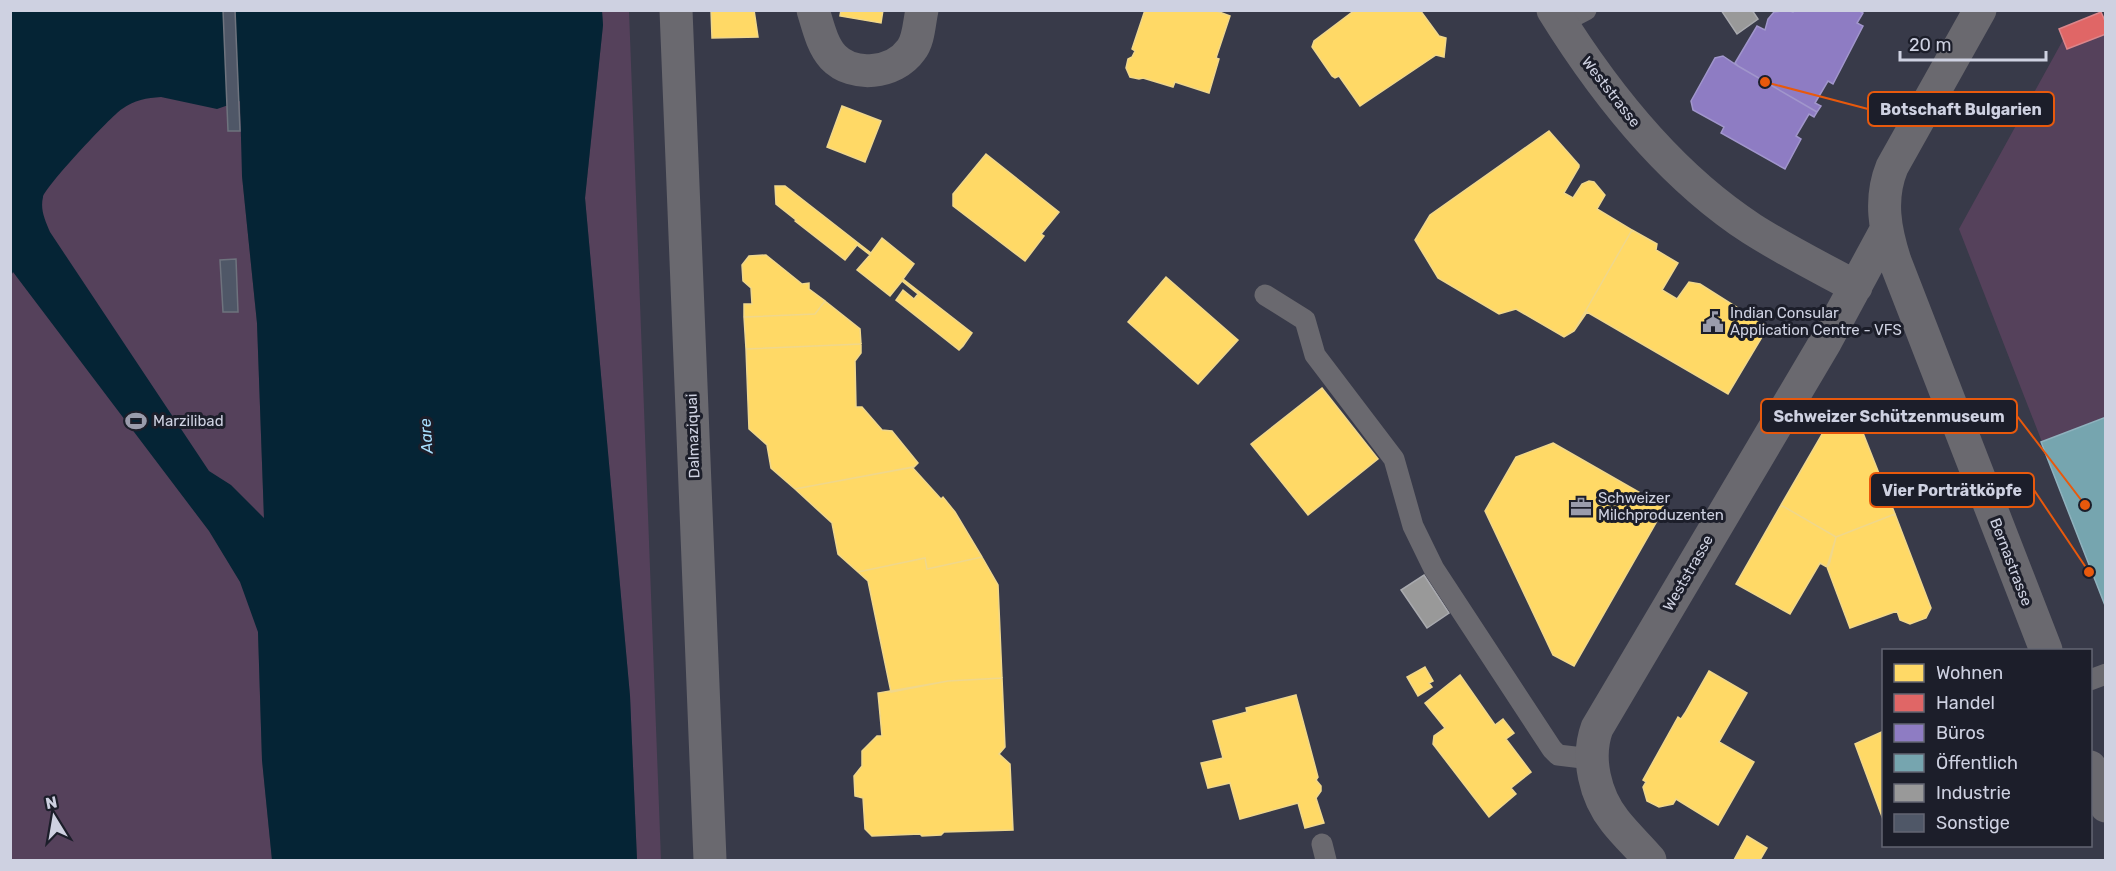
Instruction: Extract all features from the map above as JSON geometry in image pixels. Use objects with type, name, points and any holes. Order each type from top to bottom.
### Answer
[{"type":"street","name":"Dalmaziquai","points":[[676,10],[710,861]]},
{"type":"street","points":[[813,10],[824,41],[833,57],[855,69],[868,70],[889,67],[906,56],[915,44],[922,10]]},
{"type":"street","name":"Bernastrasse","points":[[1980,10],[1888,176],[1884,205],[1886,230],[1895,261],[2045,649]]},
{"type":"street","name":"Weststrasse","points":[[1567,15],[1583,57],[1622,108],[1686,177],[1720,206],[1753,229],[1856,287]]},
{"type":"street","name":"Weststrasse","points":[[1650,861],[1614,820],[1606,807],[1591,759],[1593,739],[1601,719],[1826,341],[1886,230]]},
{"type":"street","points":[[2092,770],[2106,806]]},
{"type":"lane","points":[[1265,295],[1305,321],[1315,355],[1394,459],[1413,526],[1434,569],[1552,749],[1558,755],[1591,759]]},
{"type":"shaded area","points":[[602,10],[629,11],[661,860],[637,860],[630,696],[585,198],[603,25]]},
{"type":"shaded area","name":"Marzilibad","points":[[10,11],[235,11],[242,176],[257,323],[264,519],[258,632],[262,760],[272,860],[11,860]]},
{"type":"shaded area","points":[[2105,24],[2105,417],[2042,442],[1959,229],[2063,40]]},
{"type":"water","name":"Aare","points":[[11,11],[602,11],[603,25],[585,198],[630,696],[637,860],[272,860],[262,760],[258,632],[240,582],[209,531],[13,272],[11,276]],"holes":[[[161,97],[217,109],[240,101],[242,176],[257,323],[264,518],[231,485],[209,471],[50,232],[43,211],[43,197],[54,180],[105,124],[131,103]]]},
{"type":"building: Wohnen","points":[[711,10],[754,10],[758,37],[712,38]]},
{"type":"building: Wohnen","points":[[841,10],[883,10],[881,23],[840,16]]},
{"type":"building: Wohnen","points":[[1145,10],[1214,10],[1230,16],[1216,58],[1219,59],[1209,93],[1175,82],[1173,87],[1143,78],[1130,77],[1126,68],[1128,59],[1135,51],[1132,49]]},
{"type":"building: Wohnen","points":[[1355,10],[1420,10],[1439,36],[1446,38],[1444,57],[1436,55],[1360,106],[1339,76],[1335,78],[1332,76],[1312,47],[1314,41]]},
{"type":"building: Wohnen","points":[[842,106],[881,121],[865,162],[827,147]]},
{"type":"building: Wohnen","points":[[1549,131],[1579,165],[1564,193],[1573,198],[1582,184],[1589,181],[1594,182],[1605,195],[1597,209],[1632,230],[1574,331],[1564,337],[1516,309],[1499,314],[1438,278],[1415,240],[1430,215]]},
{"type":"building: Wohnen","points":[[986,154],[1059,212],[1041,234],[1044,236],[1025,261],[953,206],[953,194]]},
{"type":"building: Wohnen","points":[[775,186],[785,186],[871,253],[882,238],[914,264],[903,279],[972,333],[963,346],[959,350],[896,300],[903,290],[914,299],[918,294],[902,281],[890,296],[857,270],[870,255],[857,245],[845,260],[795,221],[776,204]]},
{"type":"building: Wohnen","points":[[1632,230],[1657,244],[1656,250],[1678,263],[1662,290],[1677,299],[1689,282],[1700,284],[1768,327],[1728,394],[1587,312],[1574,331]]},
{"type":"building: Wohnen","points":[[766,255],[802,284],[809,283],[809,289],[825,301],[815,314],[744,317],[744,304],[752,304],[751,288],[743,281],[742,265],[749,256]]},
{"type":"building: Wohnen","points":[[1166,277],[1238,340],[1198,384],[1128,322]]},
{"type":"building: Wohnen","points":[[825,301],[860,329],[861,344],[746,349],[744,317],[815,314]]},
{"type":"building: Wohnen","points":[[861,344],[861,353],[855,361],[856,407],[862,407],[882,430],[892,431],[918,463],[914,467],[795,489],[771,468],[767,445],[749,429],[746,349]]},
{"type":"building: Wohnen","points":[[1322,388],[1378,459],[1308,515],[1251,444]]},
{"type":"building: Wohnen","points":[[1837,423],[1852,424],[1863,433],[1895,514],[1836,537],[1781,505],[1825,429]]},
{"type":"building: Wohnen","points":[[1553,443],[1665,507],[1574,666],[1553,655],[1485,511],[1516,457]]},
{"type":"building: Wohnen","points":[[912,467],[955,512],[982,557],[927,569],[925,558],[858,572],[838,554],[832,523],[795,489]]},
{"type":"building: Wohnen","points":[[1781,505],[1836,537],[1829,565],[1827,567],[1820,563],[1790,614],[1736,584]]},
{"type":"building: Wohnen","points":[[1895,514],[1931,608],[1926,618],[1910,624],[1900,620],[1897,611],[1850,628],[1827,567],[1836,537]]},
{"type":"building: Wohnen","points":[[982,557],[998,585],[1002,678],[948,681],[891,692],[868,581],[858,572],[925,558],[927,569]]},
{"type":"building: Wohnen","points":[[1425,667],[1433,681],[1429,683],[1432,687],[1418,696],[1407,677]]},
{"type":"building: Wohnen","points":[[1709,671],[1747,693],[1719,742],[1754,762],[1718,825],[1676,799],[1673,804],[1659,807],[1647,801],[1643,787],[1646,782],[1643,780],[1678,717],[1681,719]]},
{"type":"building: Wohnen","points":[[1460,675],[1495,725],[1503,719],[1514,733],[1506,739],[1531,772],[1511,788],[1516,794],[1489,817],[1433,744],[1434,736],[1445,728],[1425,703]]},
{"type":"building: Wohnen","points":[[1002,678],[1005,747],[999,754],[1010,764],[1013,830],[944,832],[941,835],[922,836],[920,834],[872,836],[865,829],[863,798],[855,796],[854,776],[862,766],[862,751],[877,736],[882,736],[878,693],[948,681]]},
{"type":"building: Wohnen","points":[[1296,695],[1318,777],[1316,780],[1321,786],[1321,791],[1316,798],[1324,823],[1305,828],[1298,803],[1240,819],[1230,783],[1208,788],[1201,763],[1223,758],[1213,721],[1247,712],[1246,708]]},
{"type":"building: Wohnen","points":[[1882,732],[1882,817],[1855,744]]},
{"type":"building: Wohnen","points":[[1747,836],[1767,848],[1760,860],[1734,860]]},
{"type":"building: Handel","points":[[2101,12],[2106,23],[2106,34],[2067,49],[2059,29]]},
{"type":"building: Büros","points":[[1788,10],[1793,12],[1794,10],[1858,10],[1863,13],[1857,23],[1863,26],[1833,84],[1828,81],[1815,103],[1821,106],[1817,112],[1735,63],[1757,26],[1765,30],[1768,19],[1774,12]]},
{"type":"building: Büros","points":[[1723,56],[1817,112],[1814,117],[1809,114],[1796,136],[1801,139],[1785,169],[1721,133],[1724,127],[1693,110],[1691,101],[1715,58]]},
{"type":"building: Öffentlich","points":[[2106,417],[2106,608],[2041,442]]},
{"type":"building: Industrie","points":[[1721,10],[1752,10],[1758,19],[1737,34]]},
{"type":"building: Industrie","points":[[1424,575],[1449,613],[1427,628],[1401,590]]},
{"type":"building: Sonstige","points":[[223,10],[235,10],[240,131],[228,131]]},
{"type":"building: Sonstige","points":[[236,259],[238,312],[223,312],[220,260]]},
{"type":"place","name":"Botschaft Bulgarien","points":[[1765,82]]},
{"type":"place","name":"Indian Consular Application Centre - VFS","points":[[1713,322]]},
{"type":"place","name":"Marzilibad","points":[[136,421]]},
{"type":"place","name":"Schweizer Schützenmuseum","points":[[2085,505]]},
{"type":"place","name":"Schweizer Milchproduzenten","points":[[1581,507]]},
{"type":"place","name":"Vier Porträtköpfe","points":[[2089,572]]}]
